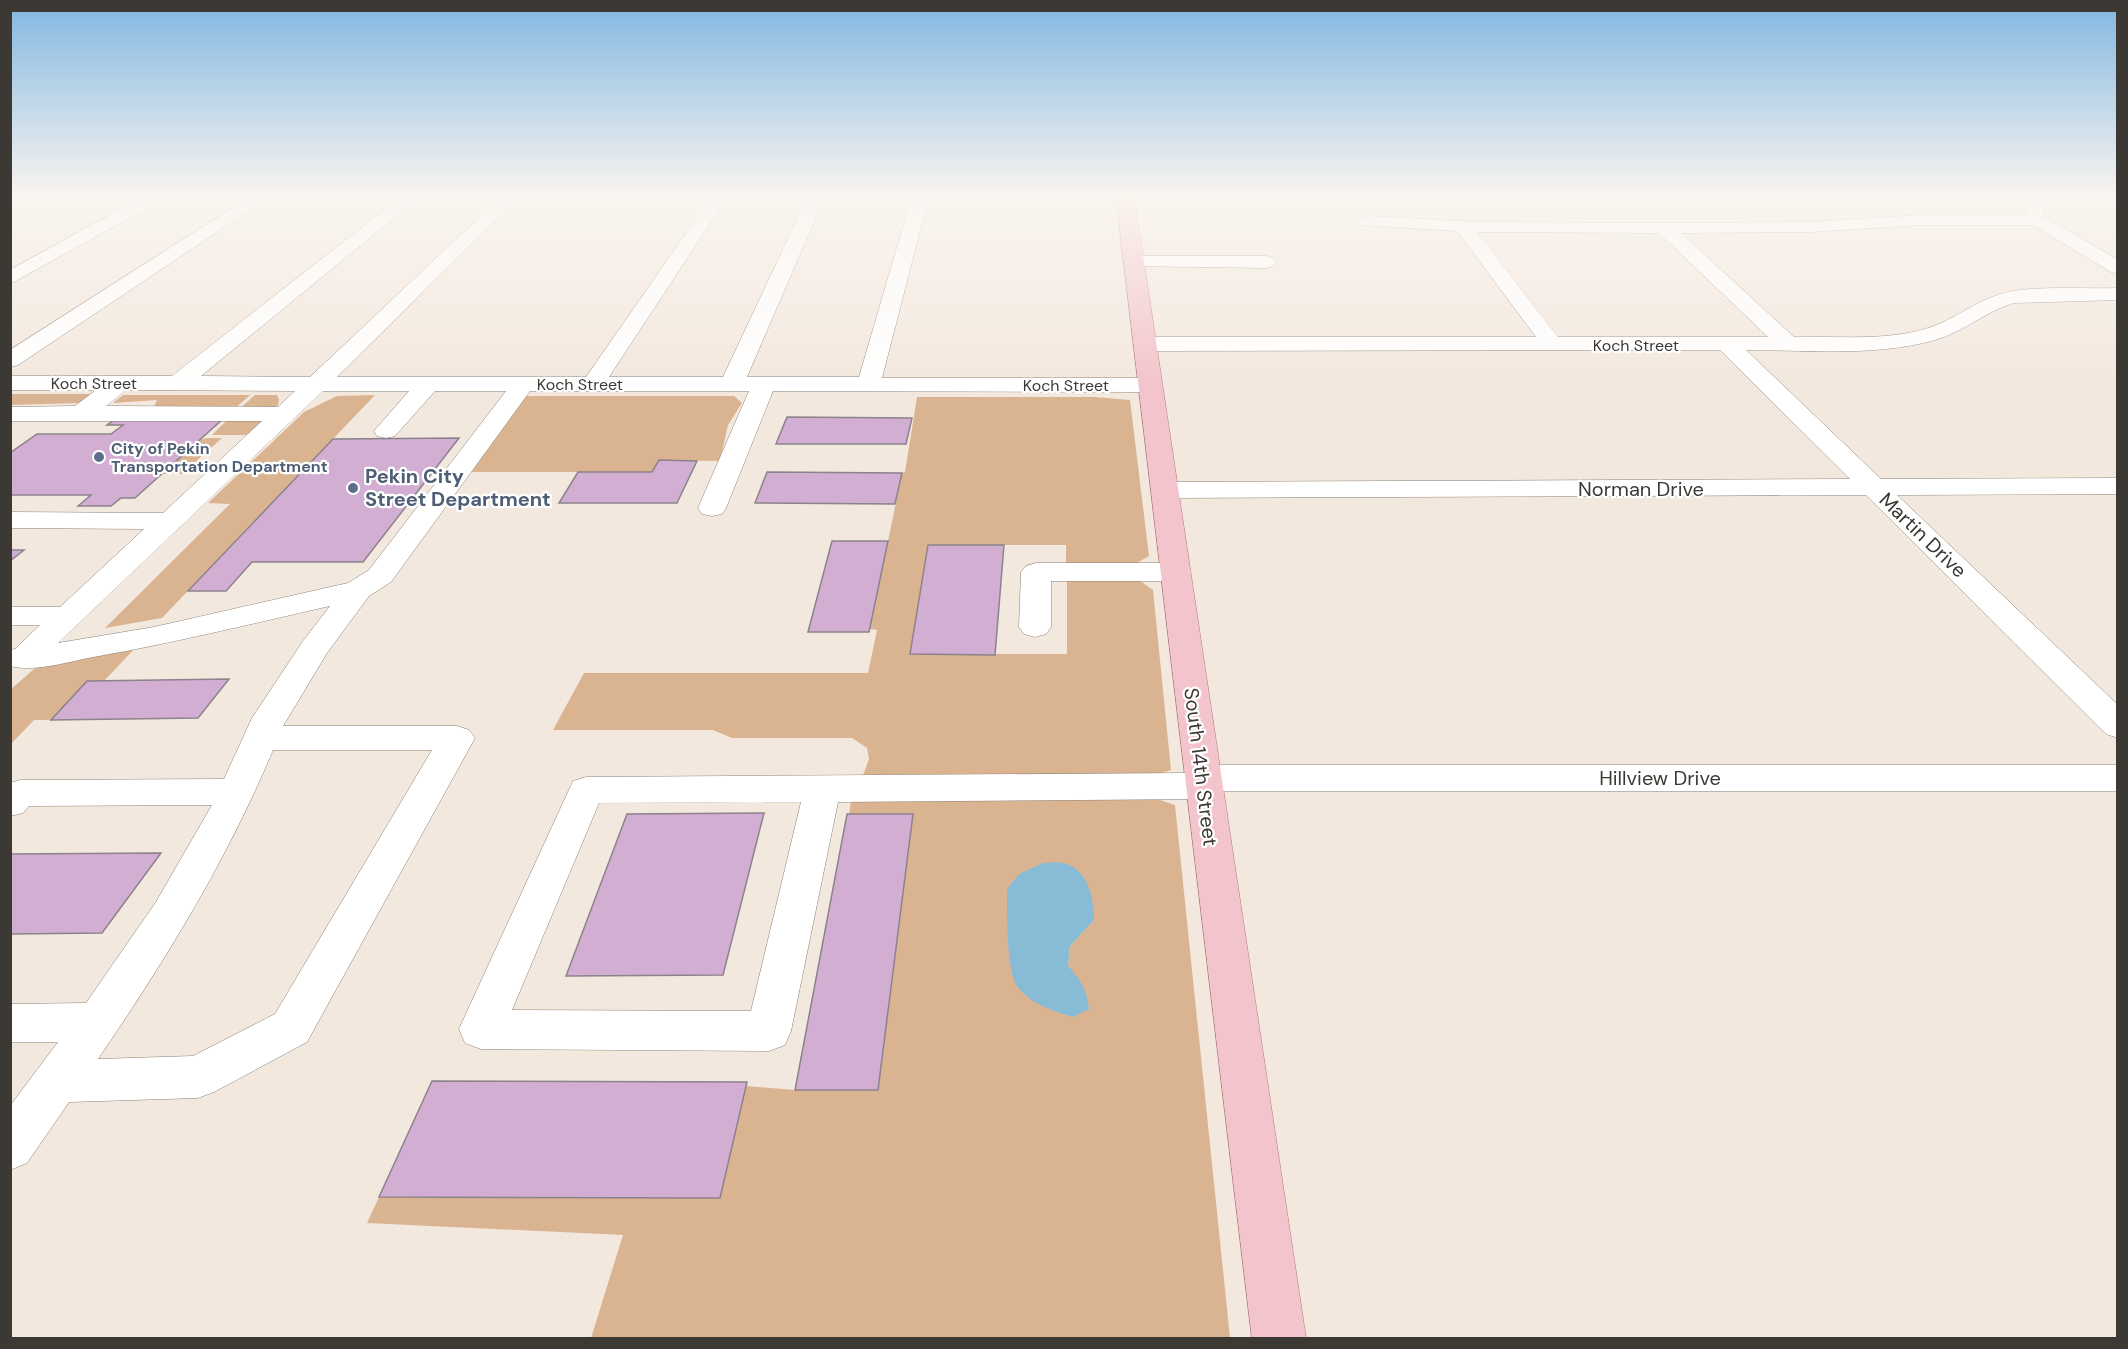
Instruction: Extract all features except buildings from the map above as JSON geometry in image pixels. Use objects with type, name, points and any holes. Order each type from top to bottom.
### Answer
[{"type":"main road","name":"South 14th Street","points":[[1134,259],[1279,1338]]},
{"type":"street","points":[[10,278],[44,259]]},
{"type":"street","points":[[10,360],[165,259]]},
{"type":"street","points":[[178,383],[333,259]]},
{"type":"street","points":[[19,658],[69,616],[171,521],[446,259]]},
{"type":"street","points":[[592,384],[677,259]]},
{"type":"street","points":[[732,384],[789,259]]},
{"type":"street","points":[[869,384],[904,259]]},
{"type":"street","points":[[1488,259],[1553,345]]},
{"type":"street","points":[[1697,259],[1790,345]]},
{"type":"street","points":[[2103,259],[2118,268]]},
{"type":"street","points":[[1134,262],[1266,262]]},
{"type":"street","name":"Koch Street","points":[[1146,344],[1790,345],[1903,340],[1950,327],[1991,303],[2014,297],[2118,294]]},
{"type":"street","points":[[1950,327],[1978,336]]},
{"type":"street","name":"Martin Drive","points":[[1728,345],[2118,726]]},
{"type":"street","name":"Koch Street","points":[[10,383],[1149,385]]},
{"type":"street","points":[[81,413],[121,383]]},
{"type":"street","points":[[386,431],[428,384]]},
{"type":"street","points":[[19,658],[153,637],[358,590],[380,576],[523,384]]},
{"type":"street","points":[[712,508],[764,384]]},
{"type":"street","points":[[15,418],[81,413],[285,414]]},
{"type":"street","name":"Norman Drive","points":[[1166,490],[2118,486]]},
{"type":"street","points":[[10,520],[171,521]]},
{"type":"street","points":[[1035,627],[1036,572],[1176,572]]},
{"type":"street","points":[[10,1147],[170,914],[229,810],[269,718],[314,648],[358,590]]},
{"type":"street","points":[[10,616],[69,616]]},
{"type":"street","points":[[56,1081],[198,1077],[291,1028],[457,738],[260,738]]},
{"type":"street","name":"Hillview Drive","points":[[822,789],[769,1031],[482,1029],[585,790],[822,789],[1203,782],[2118,778]]},
{"type":"street","points":[[10,803],[20,793],[237,792]]},
{"type":"street","points":[[10,1023],[98,1022]]},
{"type":"shaded area","points":[[10,394],[91,394],[80,403],[11,405]]},
{"type":"shaded area","points":[[123,395],[250,395],[232,411],[154,407],[157,400],[113,403]]},
{"type":"shaded area","points":[[255,395],[277,395],[278,405],[267,410],[237,411]]},
{"type":"shaded area","points":[[375,395],[162,618],[105,628],[230,504],[208,503],[304,412],[337,396]]},
{"type":"shaded area","points":[[526,396],[734,396],[742,403],[728,425],[720,461],[659,460],[652,472],[470,472]]},
{"type":"shaded area","points":[[917,397],[1095,397],[1130,400],[1149,556],[1137,563],[1066,564],[1066,545],[928,545],[910,654],[1067,654],[1067,581],[1139,580],[1153,590],[1171,770],[1147,777],[862,778],[869,759],[867,748],[852,738],[732,738],[713,730],[553,730],[584,673],[868,673],[877,630],[870,629],[902,473],[905,472]]},
{"type":"shaded area","points":[[230,417],[266,417],[254,435],[212,435]]},
{"type":"shaded area","points":[[222,438],[182,474],[160,474],[198,440]]},
{"type":"shaded area","points":[[138,645],[104,681],[87,681],[51,720],[34,720],[11,744],[11,689],[41,663]]},
{"type":"shaded area","points":[[1148,796],[1175,805],[1230,1338],[591,1338],[623,1235],[367,1223],[379,1197],[719,1198],[746,1086],[795,1090],[878,1090],[913,814],[849,814],[851,801]],"holes":[[[1007,889],[1094,920],[1070,946],[1068,966],[1011,966]]]},
{"type":"water","points":[[1043,863],[1062,863],[1078,871],[1088,885],[1093,903],[1094,920],[1070,946],[1068,966],[1083,986],[1089,1009],[1073,1017],[1028,998],[1013,978],[1008,939],[1007,889],[1019,874]]},
{"type":"place","name":"City of Pekin Transportation Department","points":[[99,457]]},
{"type":"place","name":"Pekin City Street Department","points":[[353,488]]}]
